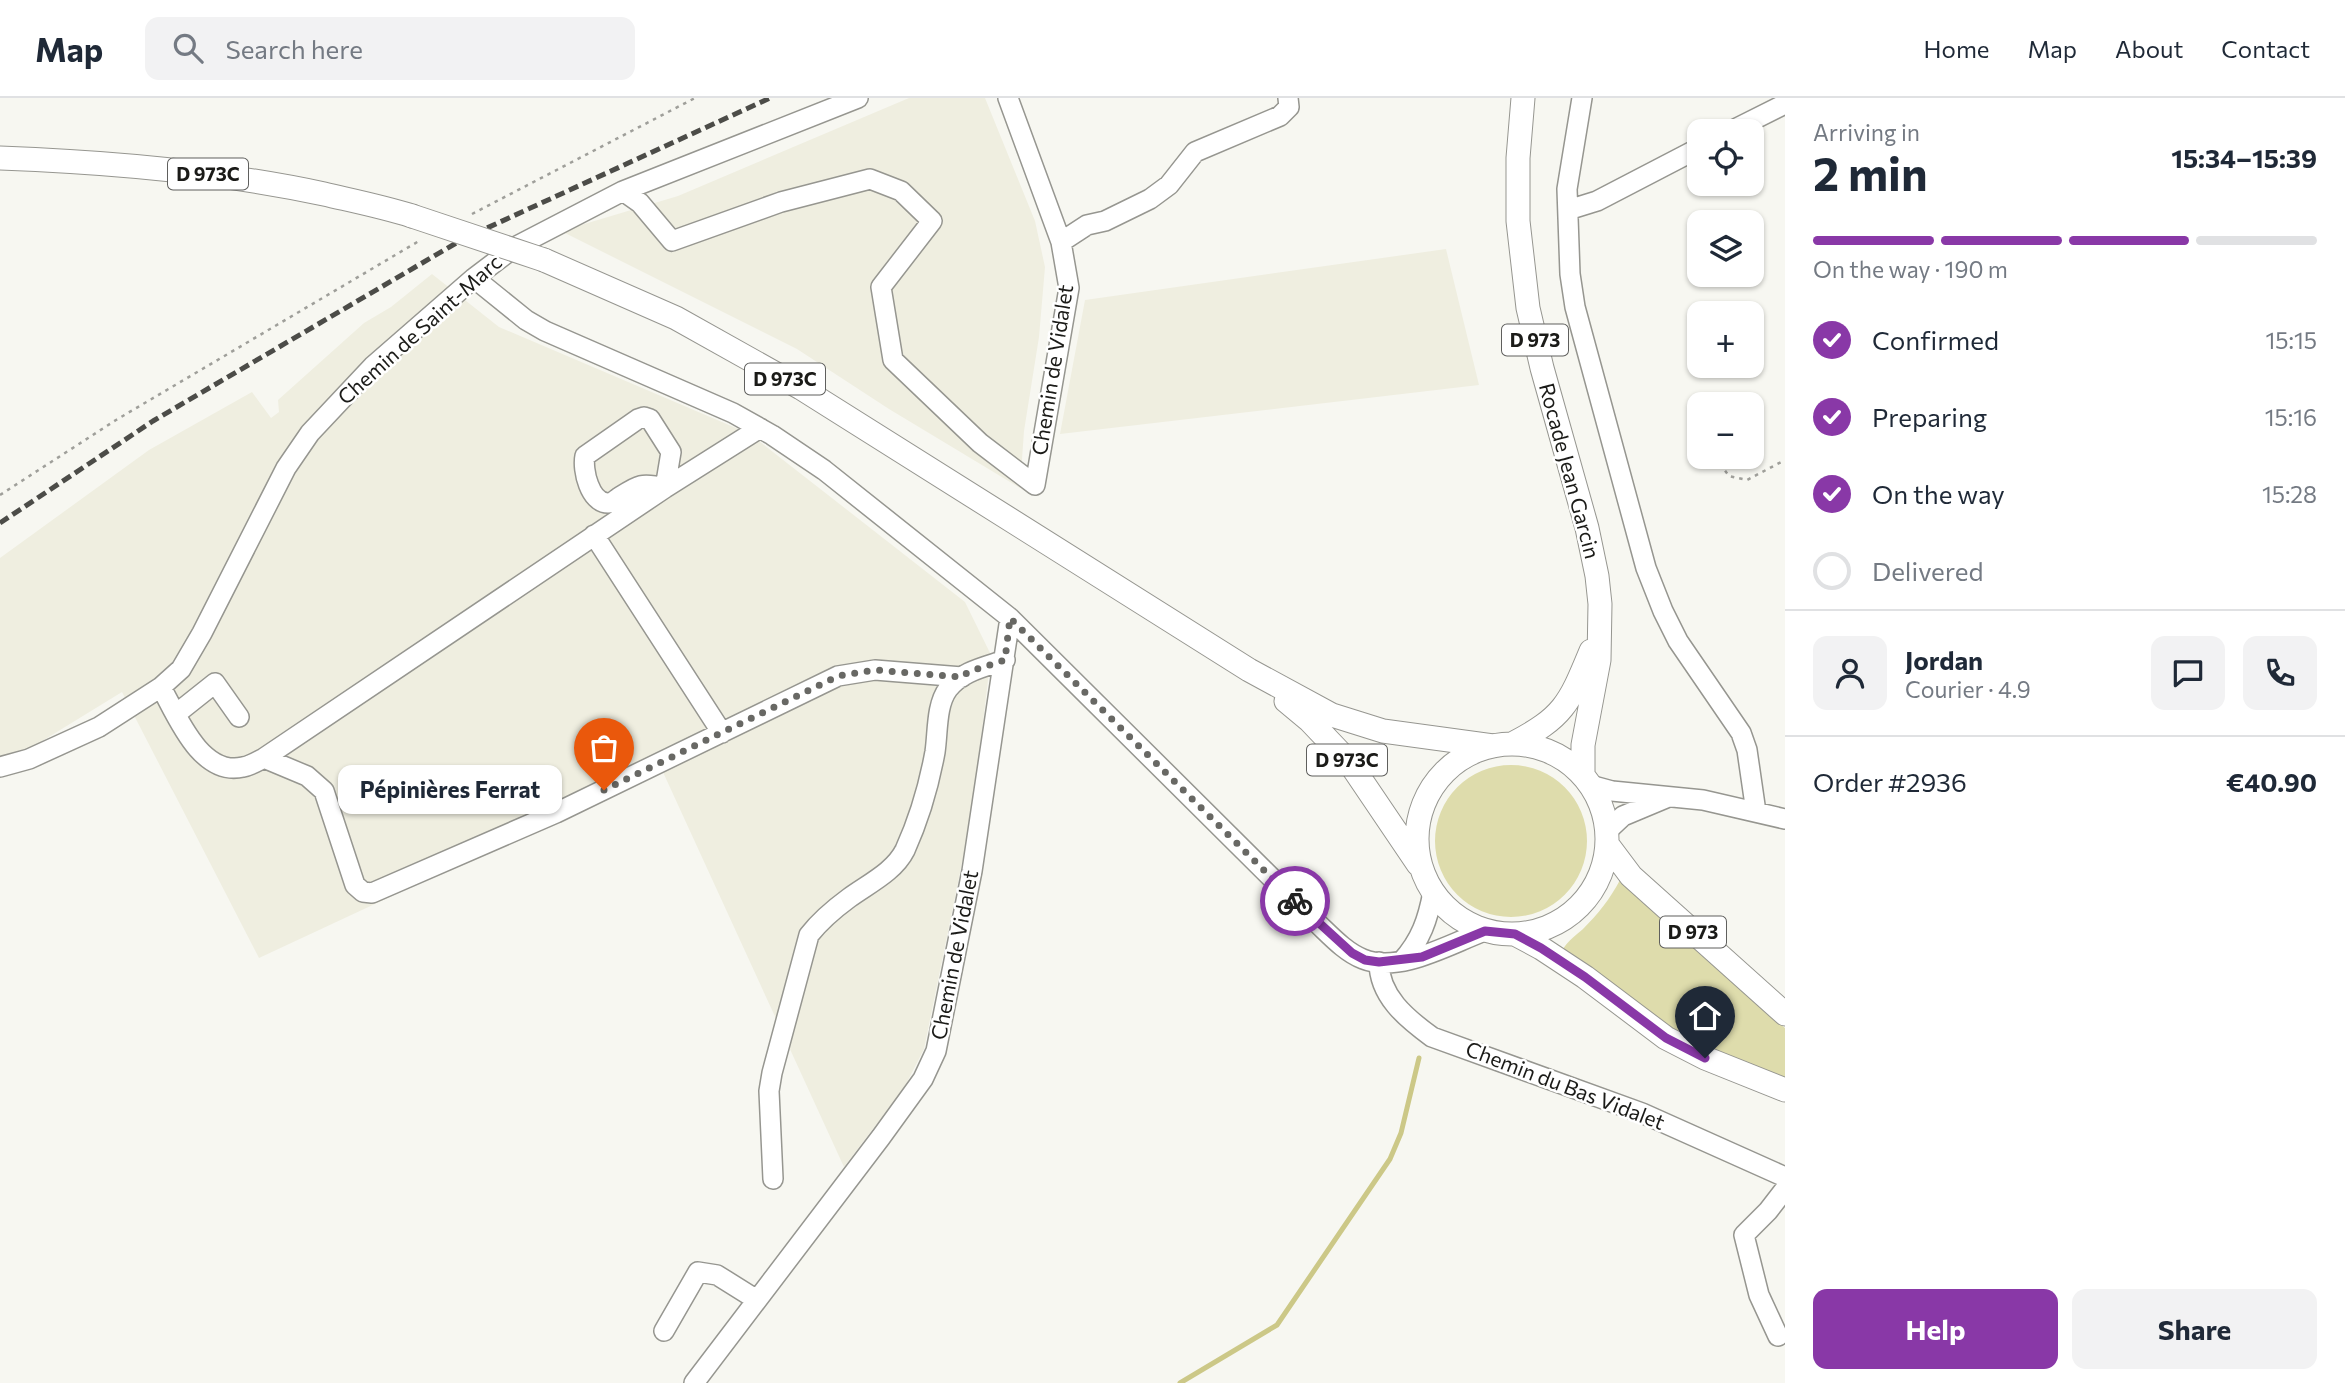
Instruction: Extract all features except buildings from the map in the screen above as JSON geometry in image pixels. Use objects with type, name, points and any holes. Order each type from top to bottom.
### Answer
[{"type":"main road","name":"Rocade Jean Garcin","points":[[1524,98],[1518,158],[1518,221],[1528,308],[1587,528],[1600,604],[1599,660],[1583,745],[1587,781]]},
{"type":"main road","name":"D 973C","points":[[0,158],[170,168],[293,187],[389,208],[544,260],[676,318],[779,376],[1249,670],[1332,715],[1383,731],[1502,745]]},
{"type":"main road","name":"Rocade Jean Garcin","points":[[1502,745],[1539,730],[1556,717],[1574,693],[1598,636]]},
{"type":"main road","name":"D 973C","points":[[1249,670],[1310,721],[1349,762],[1421,869]]},
{"type":"main road","points":[[1502,745],[1532,746],[1551,752],[1569,763],[1587,781],[1601,807],[1607,838],[1601,872],[1588,896],[1568,916],[1543,929],[1515,934],[1485,931],[1465,922],[1447,909],[1433,892],[1421,869],[1417,838],[1423,807],[1439,779],[1463,758],[1502,745]]},
{"type":"main road","name":"D 973","points":[[1607,838],[1631,876],[1785,1014]]},
{"type":"main road","points":[[1515,934],[1585,977],[1666,1038],[1705,1058],[1785,1090]]},
{"type":"street","name":"Chemin de Saint-Marc","points":[[0,767],[29,759],[99,727],[160,687],[181,669],[286,468],[310,432],[373,366],[474,278],[515,247],[623,191],[858,98]]},
{"type":"street","name":"Chemin de Vidalet","points":[[623,191],[640,203],[671,241],[781,202],[870,179],[901,191],[932,221],[881,287],[893,360],[980,443],[1035,485],[1069,288],[1061,242],[1008,98]]},
{"type":"street","points":[[1061,242],[1087,225],[1105,220],[1150,199],[1169,184],[1195,152],[1280,116],[1289,107],[1288,98]]},
{"type":"street","points":[[1582,98],[1570,160],[1567,210],[1570,274],[1575,307],[1646,568],[1678,641],[1741,733],[1747,750],[1756,812]]},
{"type":"street","points":[[1755,119],[1785,104]]},
{"type":"street","points":[[1567,210],[1597,201],[1687,154]]},
{"type":"street","points":[[474,278],[526,320],[545,331],[733,414],[760,428],[824,470],[1010,618],[1330,936],[1352,953],[1365,960],[1402,961],[1422,957],[1485,931]]},
{"type":"street","points":[[638,419],[650,419],[671,452],[665,488],[638,485],[612,502],[605,503],[587,484],[585,456],[638,419]]},
{"type":"street","points":[[160,687],[197,750],[209,760],[242,768],[264,758],[665,488],[760,428]]},
{"type":"street","points":[[594,536],[723,733]]},
{"type":"street","name":"Chemin de Vidalet","points":[[694,1383],[905,1104],[923,1079],[936,1051],[972,871],[1010,618]]},
{"type":"street","points":[[773,1179],[769,1091],[809,935],[818,923],[899,861],[922,808],[942,700],[949,687],[968,672],[1005,660]]},
{"type":"street","points":[[264,758],[306,776],[324,791],[355,885],[363,892],[372,893],[556,813],[828,680],[852,672],[875,670],[962,677]]},
{"type":"street","points":[[176,714],[215,683],[239,717]]},
{"type":"street","points":[[1587,781],[1612,791],[1703,800],[1785,819]]},
{"type":"street","points":[[1607,838],[1623,816],[1670,796]]},
{"type":"street","points":[[1402,961],[1421,936],[1429,916],[1433,892]]},
{"type":"street","name":"Chemin du Bas Vidalet","points":[[1379,962],[1379,976],[1391,999],[1408,1020],[1432,1037],[1642,1113],[1785,1177]]},
{"type":"street","points":[[1778,1336],[1759,1295],[1744,1235],[1785,1189]]},
{"type":"street","points":[[664,1331],[698,1272],[717,1275],[757,1300]]},
{"type":"path","points":[[471,214],[695,98]]},
{"type":"path","points":[[0,495],[116,420],[425,238]]},
{"type":"path","points":[[1724,469],[1729,475],[1747,480],[1785,460]]},
{"type":"shaded area","points":[[909,98],[985,98],[1035,221],[1045,267],[1039,337],[1024,431],[1020,488],[889,409],[797,349],[561,231],[678,196]]},
{"type":"shaded area","points":[[1446,249],[1479,385],[1060,434],[1085,300]]},
{"type":"shaded area","points":[[432,274],[499,327],[750,434],[965,602],[991,655],[972,814],[924,1049],[904,1088],[844,1167],[662,770],[259,958],[122,692],[34,746],[0,757],[0,558],[149,450],[252,392],[271,418],[279,412],[278,400],[364,323],[391,307]]},
{"type":"shaded area","points":[[1511,765],[1540,771],[1565,787],[1581,812],[1587,841],[1581,870],[1565,895],[1540,911],[1511,917],[1482,911],[1457,895],[1441,870],[1435,841],[1441,812],[1457,787],[1482,771]]},
{"type":"shaded area","points":[[1620,880],[1785,1028],[1785,1080],[1741,1063],[1677,1031],[1563,949],[1599,912]]},
{"type":"waterway","points":[[1180,1383],[1277,1325],[1390,1159],[1401,1133],[1419,1058]]},
{"type":"railway","points":[[0,523],[153,421],[463,239],[770,98]]},
{"type":"way so far","points":[[604,790],[838,676],[875,670],[962,677],[968,672],[1005,660],[1010,618],[1295,901]]},
{"type":"place","name":"Pépinières Ferrat","points":[[604,790]]},
{"type":"route","points":[[1295,901],[1330,936],[1365,960],[1402,961],[1422,957],[1485,931],[1515,934],[1585,977],[1666,1038],[1705,1058]]}]
